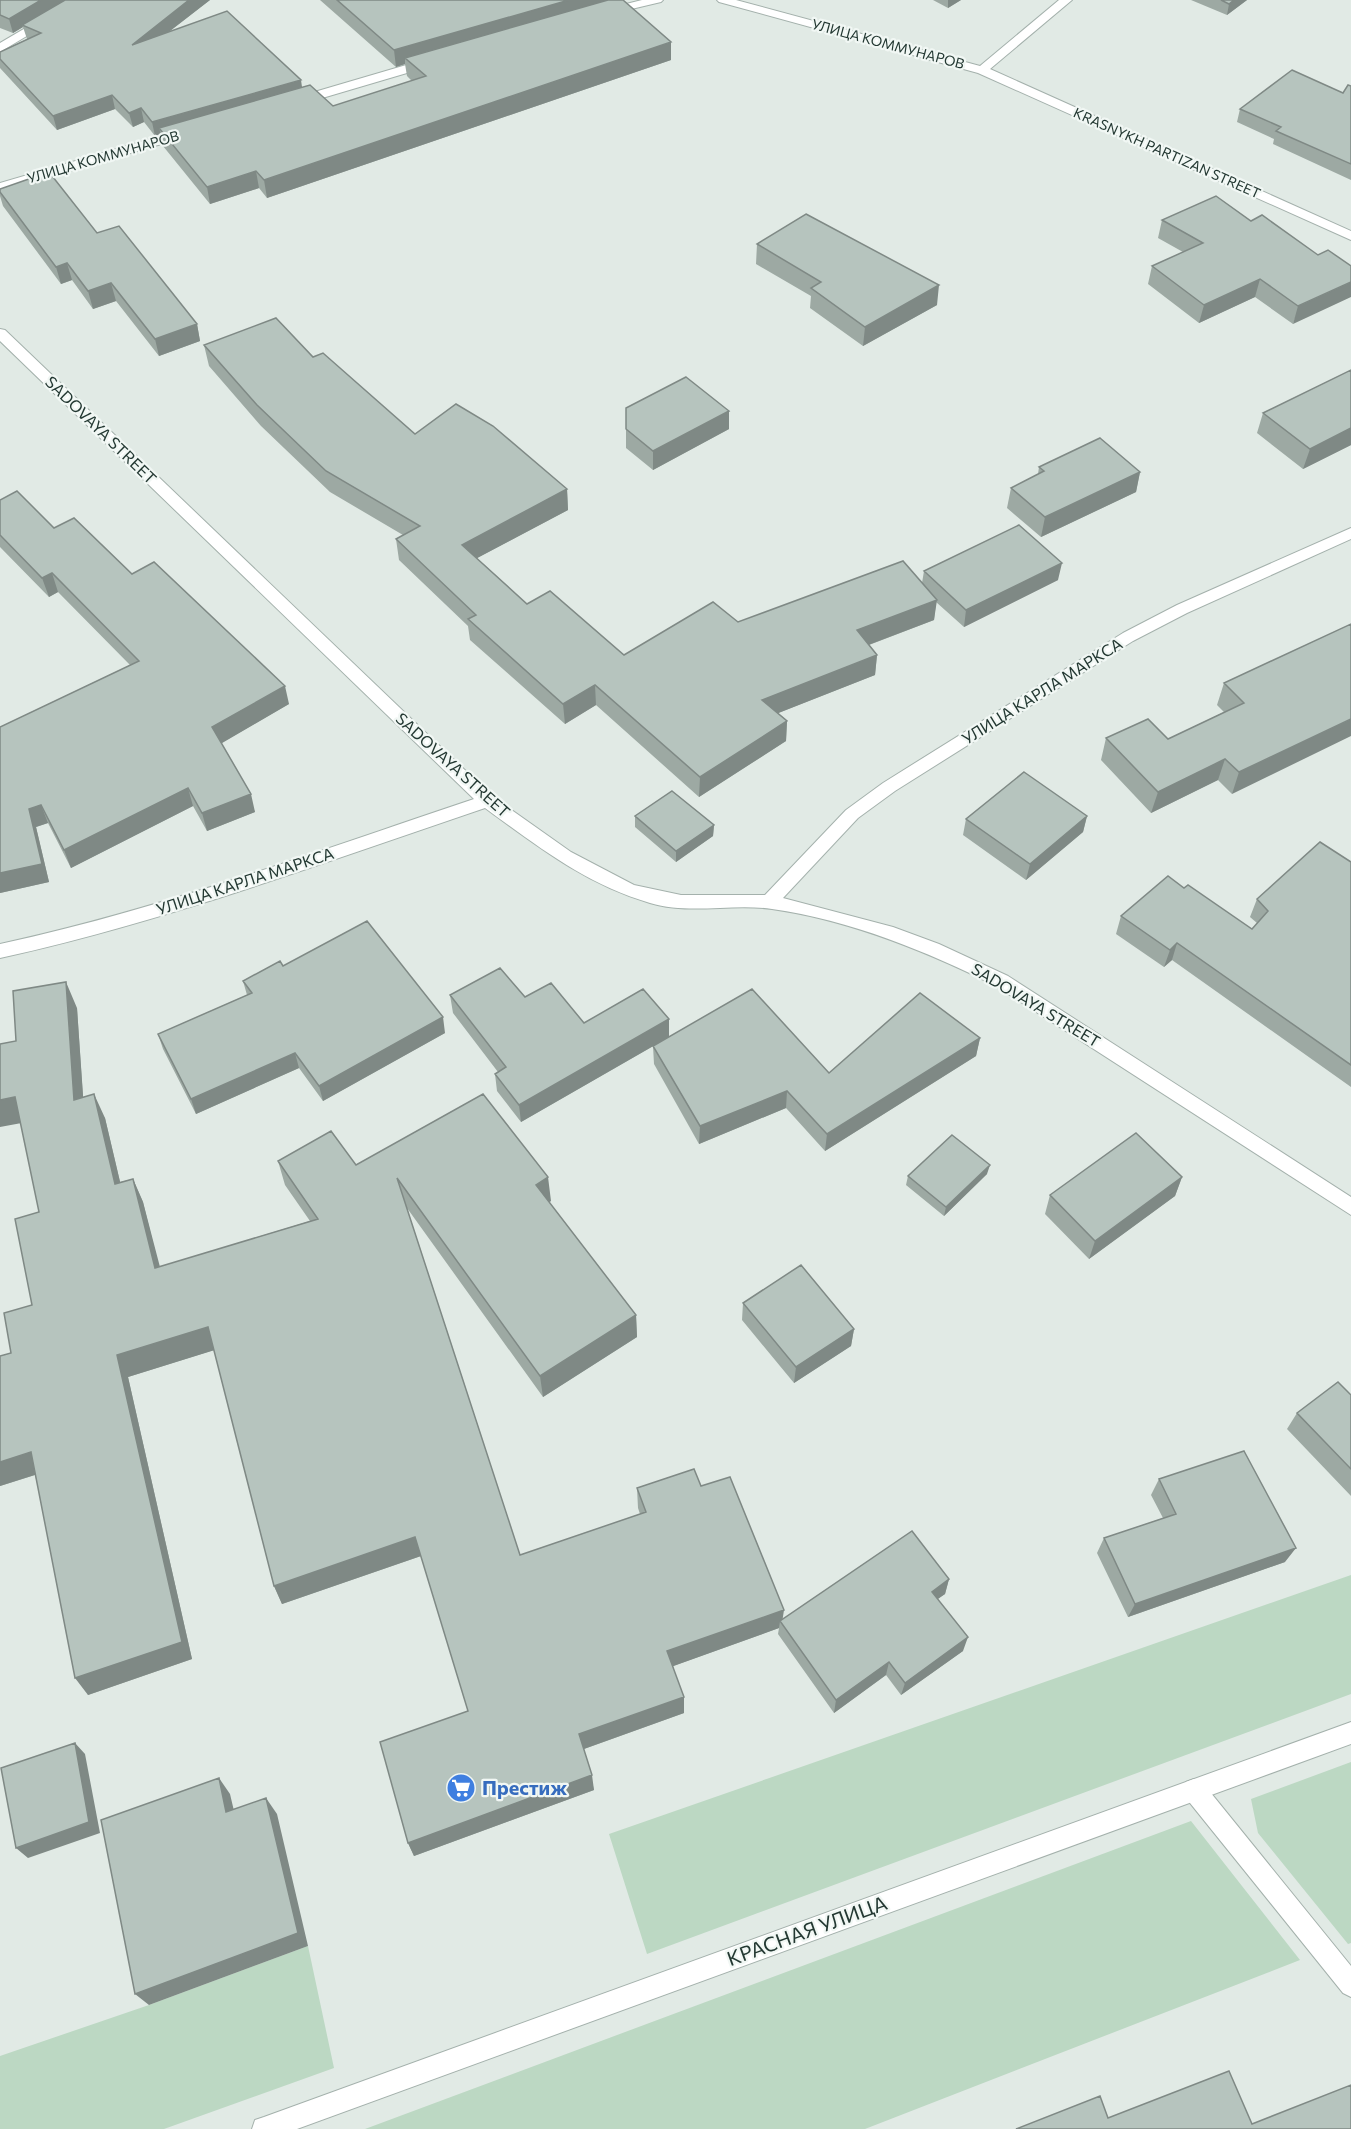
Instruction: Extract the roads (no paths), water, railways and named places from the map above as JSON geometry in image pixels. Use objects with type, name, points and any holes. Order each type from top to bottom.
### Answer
[{"type":"street","points":[[0,48],[81,0]]},
{"type":"street","points":[[597,14],[657,0]]},
{"type":"street","name":"УЛИЦА КОММУНАРОВ","points":[[723,0],[982,70],[1066,0]]},
{"type":"street","points":[[287,104],[448,57]]},
{"type":"street","name":"KRASNYKH PARTIZAN STREET","points":[[982,70],[1351,236]]},
{"type":"street","name":"УЛИЦА КОММУНАРОВ","points":[[0,187],[195,130]]},
{"type":"street","name":"SADOVAYA STREET","points":[[0,333],[487,801],[565,857],[609,883],[654,898],[703,903],[769,902],[849,920],[914,940],[1002,981],[1351,1207]]},
{"type":"street","name":"УЛИЦА КАРЛА МАРКСА","points":[[769,902],[852,814],[889,787],[1128,637],[1182,609],[1351,533]]},
{"type":"street","name":"УЛИЦА КАРЛА МАРКСА","points":[[0,951],[78,934],[162,909],[487,801]]},
{"type":"street","name":"КРАСНАЯ УЛИЦА","points":[[264,2129],[1351,1733]]},
{"type":"street","points":[[1194,1790],[1351,1985]]},
{"type":"place","name":"Престиж","points":[[461,1788]]}]
